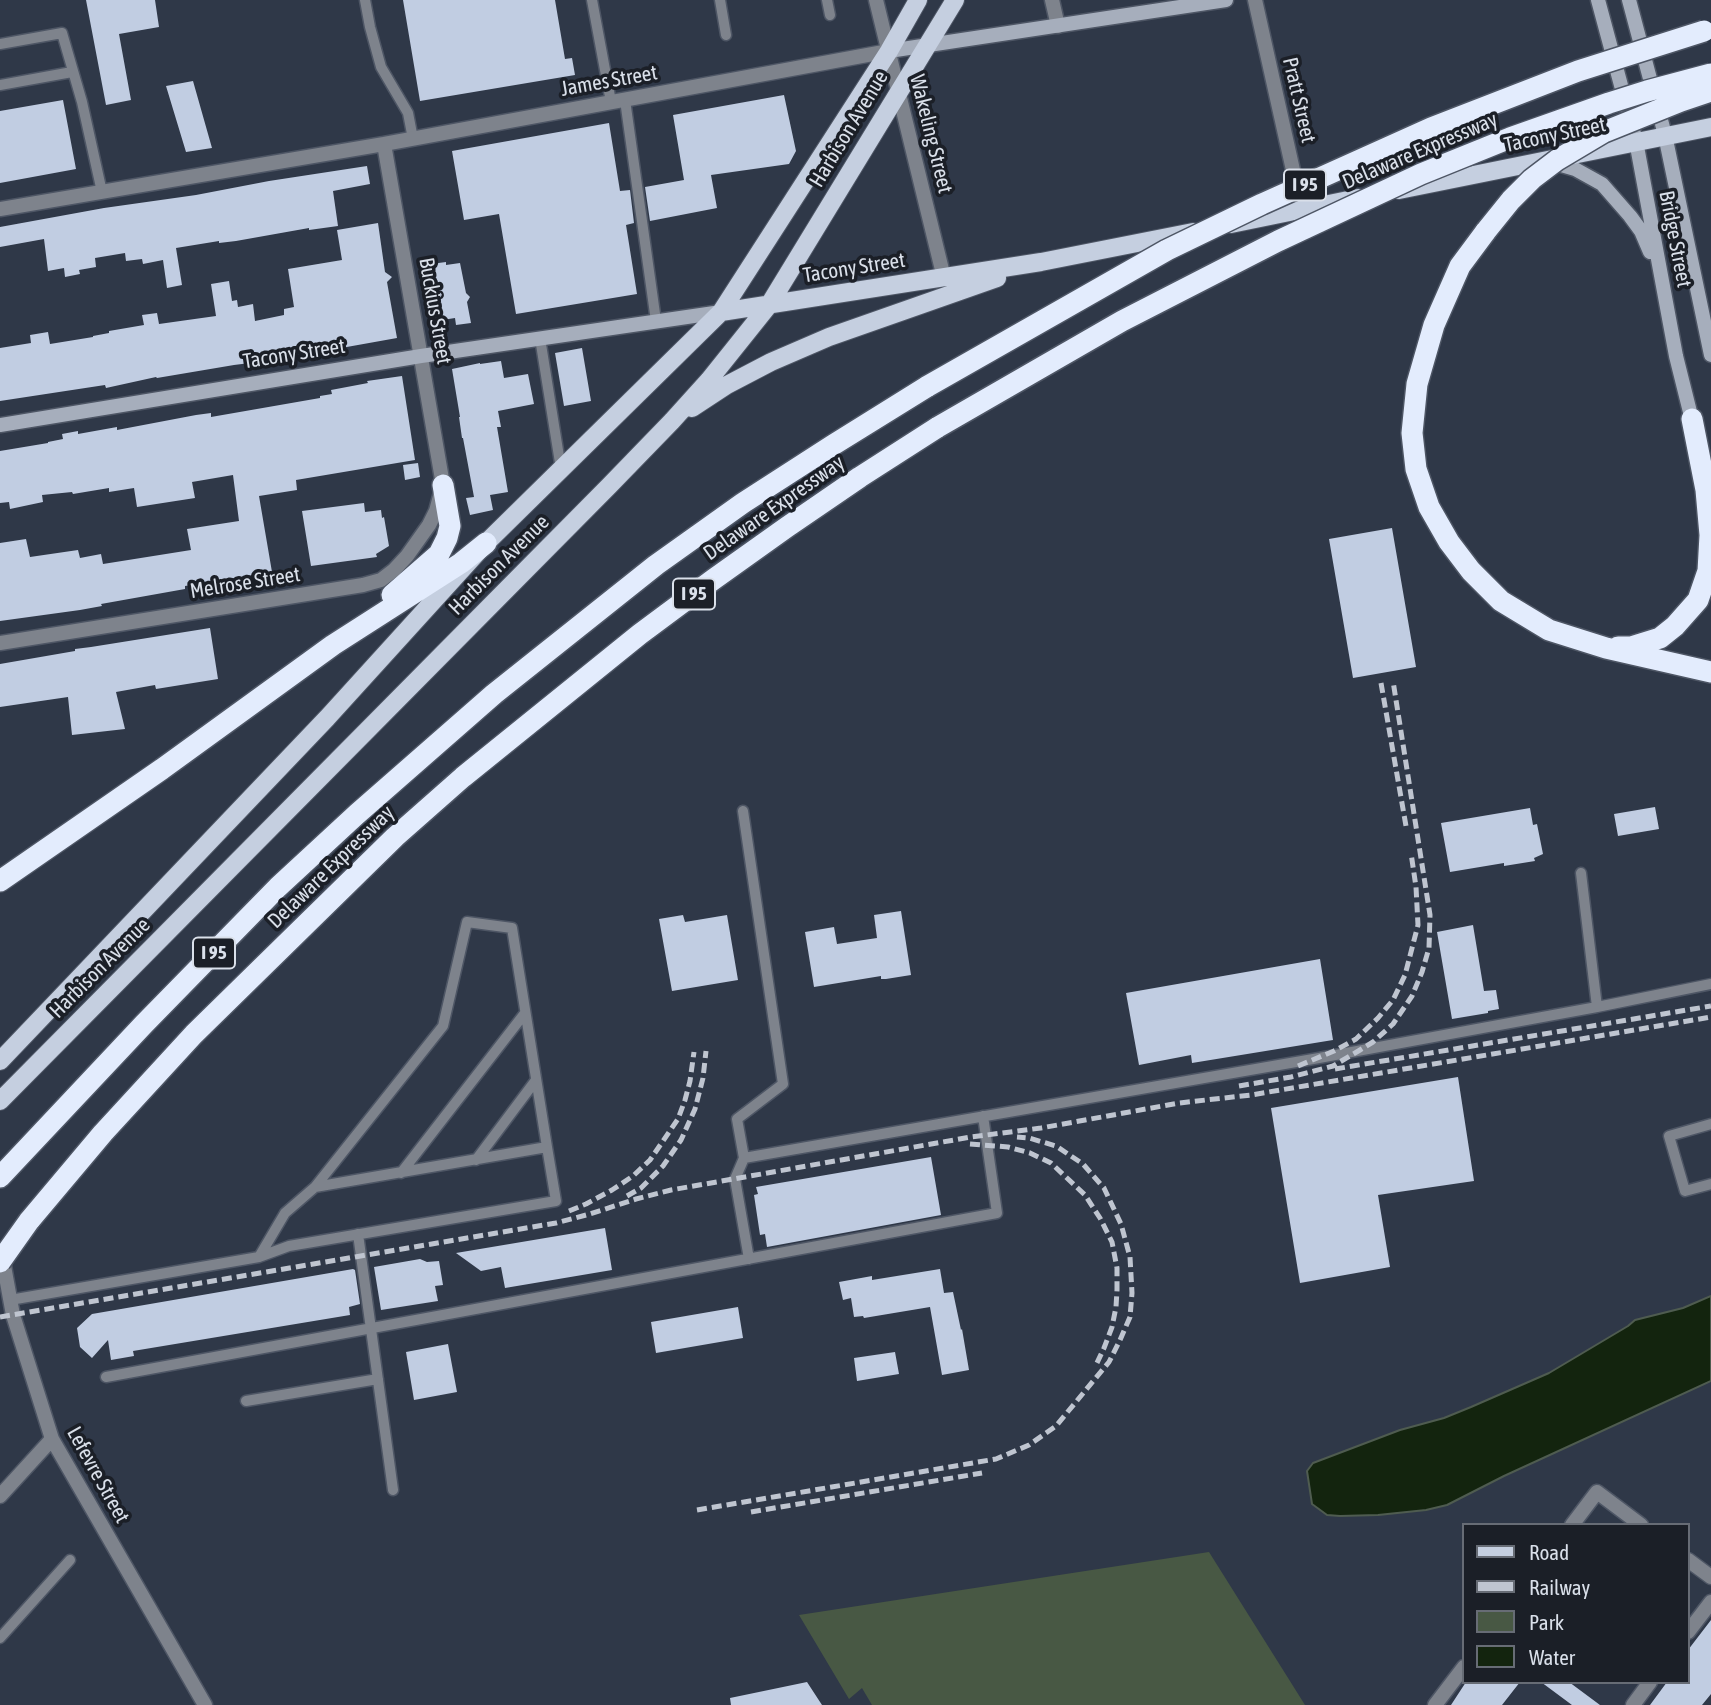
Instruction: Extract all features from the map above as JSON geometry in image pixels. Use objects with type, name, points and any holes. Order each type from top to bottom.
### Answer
[{"type":"highway","name":"Delaware Expressway","points":[[2,1174],[278,887],[357,814],[494,694],[656,565],[743,503],[928,386],[1167,250],[1431,128],[1578,71],[1707,30]]},
{"type":"highway","name":"Delaware Expressway","points":[[0,1255],[103,1133],[194,1034],[395,837],[463,777],[640,635],[713,579],[818,505],[938,427],[1122,321],[1278,241],[1421,174],[1510,138],[1609,103],[1711,74]]},
{"type":"highway","points":[[1711,91],[1604,132],[1557,160],[1532,179],[1511,201],[1460,266],[1434,325],[1417,384],[1412,433],[1416,469],[1429,508],[1449,542],[1471,571],[1502,601],[1549,630],[1606,648],[1711,672]]},
{"type":"highway","points":[[1606,648],[1630,647],[1660,638],[1686,615],[1698,600],[1708,571],[1710,535],[1706,490],[1692,419]]},
{"type":"highway","points":[[334,645],[439,554],[450,526],[443,485]]},
{"type":"highway","points":[[0,881],[334,645],[461,563],[486,543]]},
{"type":"highway","points":[[0,1262],[29,1221]]},
{"type":"main road","name":"Harbison Avenue","points":[[0,1061],[327,718],[486,543],[721,312],[889,51],[918,0]]},
{"type":"main road","name":"Harbison Avenue","points":[[0,1101],[672,421],[709,380],[769,305],[955,0]]},
{"type":"main road","name":"James Street","points":[[889,51],[1226,0]]},
{"type":"main road","name":"Bridge Street","points":[[1598,0],[1636,141],[1676,356],[1711,486]]},
{"type":"main road","name":"Bridge Street","points":[[1629,0],[1665,135],[1711,355]]},
{"type":"main road","name":"Tacony Street","points":[[0,425],[421,356],[1041,262],[1711,127]]},
{"type":"main road","points":[[1543,160],[1590,176],[1610,192],[1641,231],[1662,284]]},
{"type":"main road","points":[[672,421],[727,385],[794,352],[829,337],[1041,262]]},
{"type":"street","name":"Wakeling Street","points":[[876,0],[944,278]]},
{"type":"street","points":[[1052,0],[1058,26]]},
{"type":"street","name":"Pratt Street","points":[[1255,0],[1302,210]]},
{"type":"street","name":"James Street","points":[[0,209],[413,139],[889,51]]},
{"type":"street","name":"Buckius Street","points":[[384,144],[443,485]]},
{"type":"street","name":"Melrose Street","points":[[0,643],[363,585],[380,580],[394,570],[419,541],[436,511],[443,485]]},
{"type":"street","name":"Lefevre Street","points":[[0,1246],[13,1315],[52,1439],[205,1705]]},
{"type":"street","points":[[0,1496],[52,1439]]},
{"type":"street","points":[[1574,1523],[1597,1492],[1639,1523]]},
{"type":"street","points":[[1690,1561],[1708,1569]]},
{"type":"street","points":[[1690,1629],[1711,1601]]},
{"type":"street","points":[[1436,1705],[1462,1670]]},
{"type":"street","points":[[1633,1705],[1649,1684]]},
{"type":"lane","points":[[365,0],[381,67],[408,113],[413,139]]},
{"type":"lane","points":[[592,0],[618,101],[656,321]]},
{"type":"lane","points":[[720,0],[726,35]]},
{"type":"lane","points":[[827,0],[830,15]]},
{"type":"lane","points":[[0,44],[62,33],[91,138],[102,192]]},
{"type":"lane","points":[[0,85],[72,72]]},
{"type":"lane","points":[[540,338],[561,469]]},
{"type":"lane","points":[[743,811],[783,1084],[737,1119],[744,1158],[735,1179],[749,1259]]},
{"type":"lane","points":[[1581,873],[1597,1007]]},
{"type":"lane","points":[[10,1300],[258,1257],[289,1245],[556,1201],[512,928],[467,922],[443,1026],[315,1187],[285,1213],[258,1257]]},
{"type":"lane","points":[[744,1158],[1305,1061],[1711,984]]},
{"type":"lane","points":[[401,1173],[526,1013]]},
{"type":"lane","points":[[476,1160],[537,1080]]},
{"type":"lane","points":[[106,1377],[997,1213],[983,1116]]},
{"type":"lane","points":[[1711,1124],[1669,1136],[1685,1191],[1711,1184]]},
{"type":"lane","points":[[315,1187],[548,1147]]},
{"type":"lane","points":[[358,1234],[393,1490]]},
{"type":"lane","points":[[246,1401],[378,1379]]},
{"type":"lane","points":[[0,1638],[69,1560]]},
{"type":"green space","points":[[1209,1552],[1305,1705],[872,1705],[862,1688],[849,1699],[799,1615]]},
{"type":"water","points":[[1711,1296],[1711,1381],[1447,1505],[1378,1515],[1340,1516],[1327,1515],[1312,1504],[1307,1471],[1313,1463],[1471,1407],[1549,1373],[1635,1320],[1683,1308]]},
{"type":"building","points":[[86,0],[155,0],[159,27],[119,34],[131,100],[106,105]]},
{"type":"building","points":[[403,0],[555,0],[565,59],[572,58],[575,75],[420,101]]},
{"type":"building","points":[[193,81],[212,148],[186,152],[166,86]]},
{"type":"building","points":[[784,95],[796,151],[789,164],[711,175],[717,208],[650,221],[645,187],[684,180],[673,115]]},
{"type":"building","points":[[63,100],[76,169],[0,183],[0,111]]},
{"type":"building","points":[[609,123],[620,191],[630,190],[634,223],[626,225],[637,294],[516,314],[499,214],[464,220],[452,151]]},
{"type":"building","points":[[367,166],[370,184],[333,191],[338,226],[176,248],[182,285],[167,288],[163,260],[143,264],[142,259],[126,261],[125,253],[95,258],[96,267],[79,270],[80,274],[65,277],[64,268],[48,271],[44,239],[0,247],[0,227]]},
{"type":"building","points":[[378,223],[385,272],[392,277],[387,282],[397,338],[330,350],[329,347],[106,388],[105,385],[0,401],[0,348],[31,343],[30,335],[48,332],[50,344],[93,337],[109,331],[144,325],[142,315],[157,313],[159,324],[216,316],[211,284],[229,281],[232,301],[237,300],[238,307],[253,304],[255,321],[284,315],[284,309],[294,307],[288,269],[342,260],[337,230]]},
{"type":"building","points":[[446,262],[446,265],[460,263],[466,293],[470,297],[467,302],[471,323],[456,325],[455,318],[436,321],[430,287],[434,286],[431,264]]},
{"type":"building","points":[[582,348],[591,401],[564,406],[555,353]]},
{"type":"building","points":[[501,361],[504,378],[528,374],[534,404],[498,411],[501,427],[497,427],[508,492],[490,495],[493,510],[470,515],[466,498],[474,497],[452,369]]},
{"type":"building","points":[[402,376],[415,460],[296,480],[297,490],[259,496],[272,572],[185,586],[185,589],[80,610],[0,621],[0,543],[26,539],[30,557],[78,550],[80,558],[101,554],[103,564],[191,550],[187,529],[239,521],[233,475],[192,482],[195,498],[137,507],[134,488],[109,492],[109,488],[73,494],[42,495],[43,502],[10,509],[9,502],[0,503],[0,451],[48,443],[63,439],[62,434],[78,431],[78,434],[117,427],[117,430],[196,415],[211,413],[211,417],[320,398],[332,394],[331,390]]},
{"type":"building","points":[[418,463],[420,477],[405,480],[403,465]]},
{"type":"building","points":[[364,503],[365,512],[381,510],[389,546],[376,554],[377,557],[311,566],[302,511]]},
{"type":"building","points":[[1392,528],[1416,667],[1353,678],[1329,539]]},
{"type":"building","points":[[210,628],[218,679],[116,692],[125,729],[72,735],[68,697],[0,707],[0,664],[75,649]]},
{"type":"building","points":[[1655,807],[1659,829],[1618,836],[1614,814]]},
{"type":"building","points":[[1530,808],[1533,825],[1537,824],[1543,854],[1534,858],[1535,861],[1450,872],[1441,823]]},
{"type":"building","points":[[901,911],[911,975],[886,979],[881,979],[881,976],[814,987],[805,932],[834,927],[837,944],[877,938],[874,915]]},
{"type":"building","points":[[683,915],[685,922],[727,915],[738,980],[672,991],[659,919]]},
{"type":"building","points":[[1473,925],[1484,991],[1496,990],[1499,1009],[1452,1019],[1437,932]]},
{"type":"building","points":[[1320,959],[1333,1040],[1192,1063],[1191,1055],[1139,1065],[1126,993]]},
{"type":"building","points":[[1458,1077],[1474,1181],[1378,1195],[1390,1267],[1300,1283],[1271,1108]]},
{"type":"building","points":[[931,1157],[941,1215],[767,1247],[765,1234],[760,1235],[754,1195],[758,1194],[756,1187]]},
{"type":"building","points":[[605,1228],[612,1270],[505,1288],[501,1267],[481,1271],[456,1253]]},
{"type":"building","points":[[420,1259],[427,1262],[439,1261],[443,1285],[435,1286],[438,1301],[381,1310],[374,1267]]},
{"type":"building","points":[[353,1269],[360,1304],[349,1307],[350,1315],[133,1351],[134,1356],[111,1360],[108,1340],[92,1358],[80,1347],[77,1328],[92,1314]]},
{"type":"building","points":[[940,1269],[944,1293],[953,1292],[969,1370],[942,1375],[930,1307],[864,1318],[854,1317],[851,1298],[843,1300],[839,1282],[872,1276],[872,1280]]},
{"type":"building","points":[[738,1307],[743,1338],[656,1353],[651,1322]]},
{"type":"building","points":[[448,1344],[457,1392],[414,1400],[406,1352]]},
{"type":"building","points":[[895,1352],[899,1374],[857,1381],[854,1358]]},
{"type":"building","points":[[1711,1620],[1711,1694],[1702,1705],[1650,1705],[1666,1684],[1690,1684],[1690,1647]]},
{"type":"building","points":[[807,1682],[822,1705],[731,1705],[730,1698]]},
{"type":"building","points":[[1465,1684],[1518,1684],[1502,1705],[1451,1705]]},
{"type":"building","points":[[1544,1684],[1572,1684],[1600,1705],[1572,1705]]},
{"type":"railway","points":[[1239,1086],[1333,1066],[1373,1042],[1393,1024],[1412,996],[1422,972],[1429,948],[1430,915],[1393,681]]},
{"type":"railway","points":[[1381,683],[1406,826]]},
{"type":"railway","points":[[1298,1066],[1356,1039],[1393,1000],[1405,975],[1418,925],[1411,853]]},
{"type":"railway","points":[[1335,1069],[1711,1006]]},
{"type":"railway","points":[[0,1317],[556,1223],[671,1190],[971,1137],[1041,1128],[1179,1103],[1251,1095],[1711,1017]]},
{"type":"railway","points":[[627,1196],[641,1188],[663,1166],[681,1140],[695,1109],[706,1051]]},
{"type":"railway","points":[[569,1211],[612,1190],[650,1160],[678,1119],[690,1081],[694,1052]]},
{"type":"railway","points":[[697,1510],[996,1459],[1029,1445],[1056,1426],[1109,1362],[1120,1340],[1130,1317],[1130,1257],[1121,1224],[1104,1188],[1083,1164],[1056,1146],[1017,1137]]},
{"type":"railway","points":[[970,1144],[1008,1147],[1051,1163],[1085,1195],[1100,1218],[1112,1242],[1117,1268],[1117,1290],[1112,1327],[1096,1365]]},
{"type":"railway","points":[[751,1512],[982,1473]]}]
